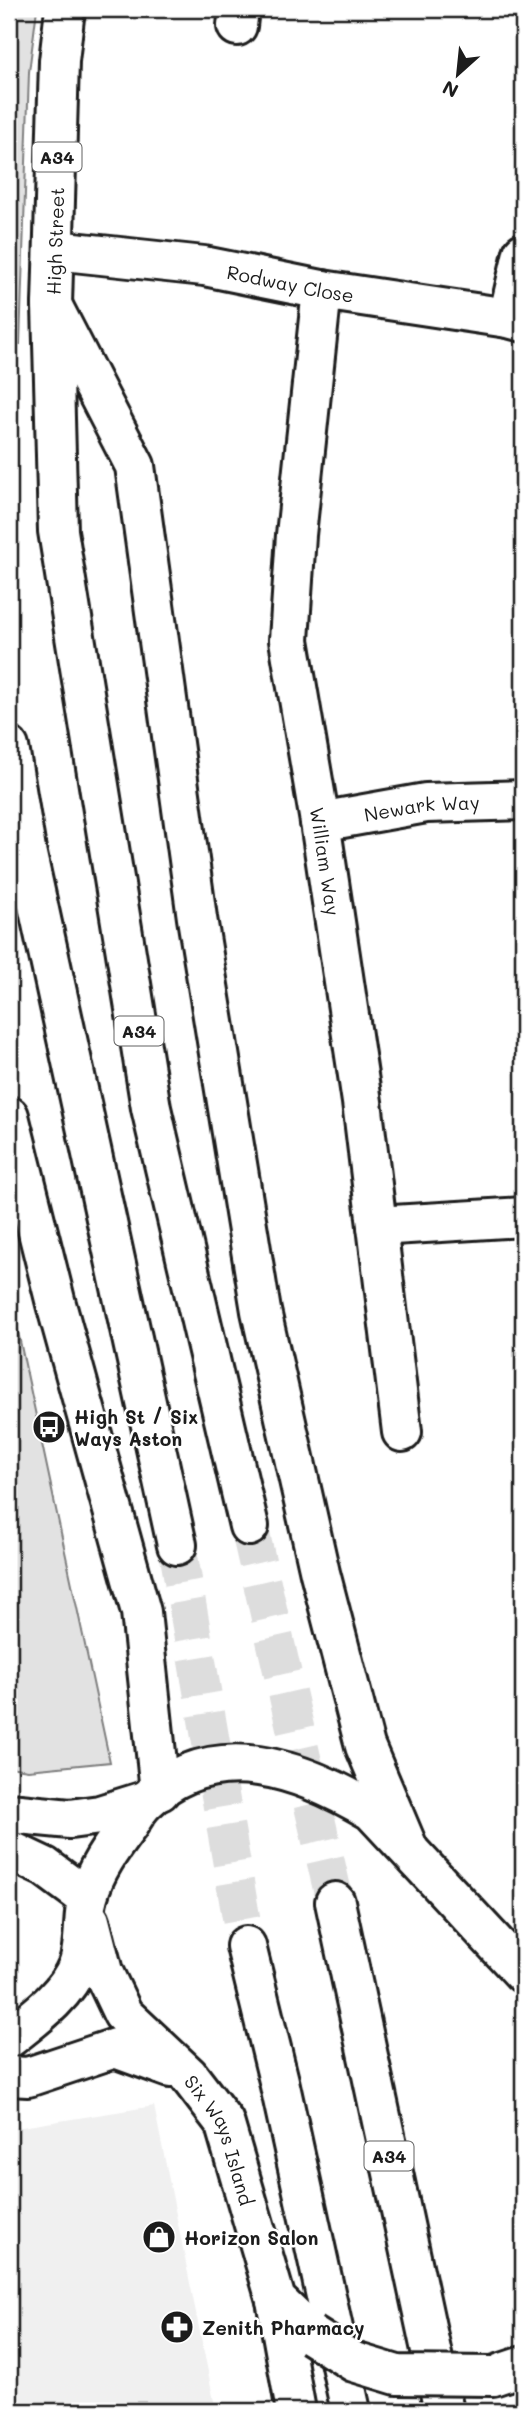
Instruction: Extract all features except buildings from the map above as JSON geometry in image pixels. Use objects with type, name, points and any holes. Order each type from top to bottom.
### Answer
[{"type":"main road","name":"High Street","points":[[52,305],[59,61],[65,9]]},
{"type":"main road","name":"Rodway Close","points":[[55,250],[204,266],[322,290],[516,320]]},
{"type":"main road","points":[[516,320],[523,253]]},
{"type":"main road","name":"William Way","points":[[322,290],[296,535],[289,640],[320,822],[362,1102],[402,1432]]},
{"type":"main road","name":"A34","points":[[52,305],[58,531],[64,572],[151,1108],[249,1526]]},
{"type":"main road","points":[[52,305],[135,466],[197,918],[261,1311],[320,1573],[365,1746],[408,1848]]},
{"type":"main road","points":[[9,747],[26,850],[177,1545]]},
{"type":"main road","name":"Newark Way","points":[[320,822],[426,803],[523,800]]},
{"type":"main road","points":[[9,1116],[56,1304],[141,1612],[153,1796],[106,1856],[87,1903],[78,1964],[64,1987],[41,2013],[9,2038]]},
{"type":"main road","points":[[377,1226],[523,1217]]},
{"type":"main road","points":[[9,1813],[70,1819],[100,1815],[153,1796],[189,1772],[207,1767],[258,1764],[301,1776],[342,1793],[372,1811],[523,1973]]},
{"type":"main road","points":[[9,1850],[45,1867],[87,1903]]},
{"type":"main road","name":"A34","points":[[335,1902],[444,2411]]},
{"type":"main road","name":"Six Ways Island","points":[[87,1903],[103,1972],[123,2014],[188,2075],[224,2122],[276,2300],[312,2335],[354,2362],[397,2375],[508,2371]]},
{"type":"main road","points":[[246,1946],[279,2081],[351,2411]]},
{"type":"main road","points":[[9,2076],[28,2077],[115,2048],[188,2075]]},
{"type":"main road","points":[[276,2300],[296,2411]]},
{"type":"shaded area","points":[[9,9],[37,9],[29,72],[20,344],[9,344]]},
{"type":"shaded area","points":[[9,1294],[110,1762],[28,1770],[9,1767]]},
{"type":"shaded area","points":[[154,2106],[216,2411],[9,2411],[9,2129]]},
{"type":"tunnel","points":[[249,1526],[335,1902]]},
{"type":"tunnel","points":[[177,1545],[246,1946]]},
{"type":"place","name":"High St / Six Ways Aston","points":[[49,1427]]},
{"type":"place","name":"Horizon Salon","points":[[159,2237]]},
{"type":"place","name":"Zenith Pharmacy","points":[[177,2327]]}]
